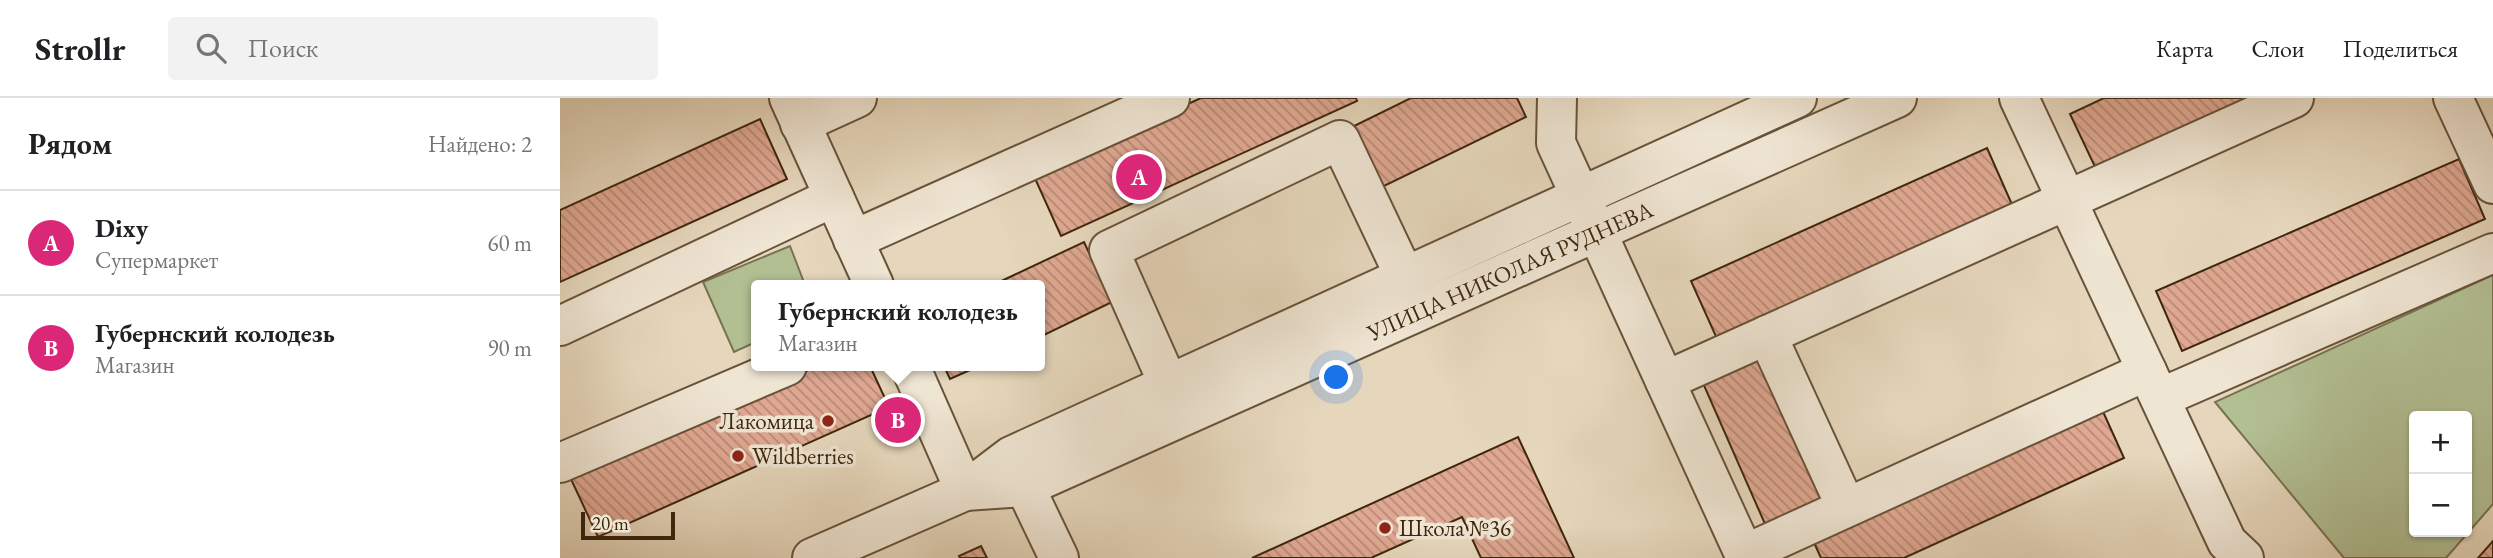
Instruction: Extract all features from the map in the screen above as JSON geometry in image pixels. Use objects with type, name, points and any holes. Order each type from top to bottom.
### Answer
[{"type":"street","points":[[857,98],[795,111],[872,280]]},
{"type":"street","points":[[853,240],[1170,98]]},
{"type":"street","points":[[1557,98],[1556,143],[1746,556],[1846,508],[2493,253]]},
{"type":"street","name":"УЛИЦА НИКОЛАЯ РУДНЕВА","points":[[812,558],[965,491],[1011,456],[1797,98]]},
{"type":"street","name":"УЛИЦА НИКОЛАЯ РУДНЕВА","points":[[965,491],[1025,488],[1897,98]]},
{"type":"street","points":[[2020,98],[2227,542],[2244,558]]},
{"type":"street","points":[[1665,381],[2294,98]]},
{"type":"street","points":[[2453,98],[2493,184]]},
{"type":"street","points":[[1168,383],[1109,250],[1340,140],[1404,275]]},
{"type":"street","points":[[560,326],[834,197]]},
{"type":"street","points":[[1767,335],[1846,508]]},
{"type":"street","points":[[560,463],[775,371]]},
{"type":"street","points":[[913,371],[965,491]]},
{"type":"street","points":[[1025,488],[1059,558]]},
{"type":"green space","points":[[790,246],[803,280],[751,280],[751,344],[734,352],[703,282]]},
{"type":"green space","points":[[2493,275],[2493,504],[2472,528],[2472,411],[2409,411],[2409,537],[2464,537],[2446,558],[2344,558],[2215,402]]},
{"type":"building","points":[[1201,98],[1356,98],[1357,101],[1061,236],[1033,174]]},
{"type":"building","points":[[1411,98],[1517,98],[1526,117],[1382,187],[1352,127]]},
{"type":"building","points":[[2104,98],[2255,98],[2097,171],[2070,114]]},
{"type":"building","points":[[760,119],[787,179],[560,282],[560,210]]},
{"type":"building","points":[[1987,148],[2014,209],[1718,341],[1691,281]]},
{"type":"building","points":[[2459,159],[2485,219],[2182,351],[2156,291]]},
{"type":"building","points":[[1084,242],[1112,302],[1045,335],[1045,280],[1004,280]]},
{"type":"building","points":[[1759,348],[1824,498],[1765,524],[1699,374]]},
{"type":"building","points":[[806,371],[872,371],[889,407],[598,537],[570,477]]},
{"type":"building","points":[[946,371],[968,371],[950,379]]},
{"type":"building","points":[[2100,405],[2124,458],[1904,558],[1821,558],[1811,536]]},
{"type":"building","points":[[1518,437],[1574,558],[1481,558],[1462,517],[1371,558],[1252,558]]},
{"type":"building","points":[[2493,541],[2493,558],[2478,558]]},
{"type":"building","points":[[981,546],[987,558],[960,558],[959,556]]},
{"type":"place","name":"Dixy","points":[[1139,177]]},
{"type":"place","name":"Губернский колодезь","points":[[898,420]]},
{"type":"place","name":"Лакомица","points":[[828,421]]},
{"type":"place","name":"Wildberries","points":[[738,456]]},
{"type":"place","name":"Школа №36","points":[[1385,528]]}]
